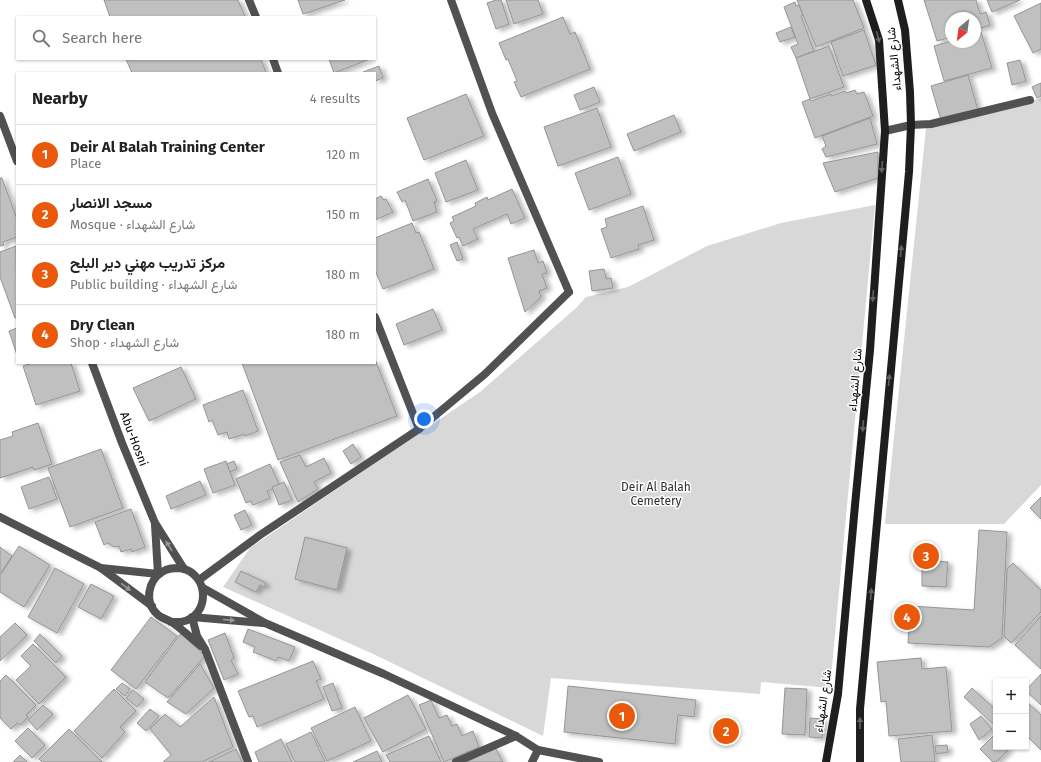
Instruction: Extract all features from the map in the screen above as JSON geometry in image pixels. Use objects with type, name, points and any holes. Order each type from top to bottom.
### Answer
[{"type":"main road","name":"شارع الشهداء","points":[[826,762],[838,694],[870,350],[885,131],[879,40],[866,0]]},
{"type":"main road","name":"شارع الشهداء","points":[[860,762],[860,709],[909,172],[911,125],[910,92],[905,30],[898,0]]},
{"type":"street","points":[[249,0],[256,16]]},
{"type":"street","points":[[199,580],[260,535],[420,429],[485,374],[569,292],[492,113],[451,0]]},
{"type":"street","points":[[273,60],[278,72]]},
{"type":"street","points":[[885,131],[911,125],[931,124],[1030,100]]},
{"type":"street","points":[[0,116],[16,158]]},
{"type":"street","points":[[376,319],[420,429]]},
{"type":"street","name":"Abu-Hosni","points":[[92,364],[122,443],[155,522],[184,569],[192,573],[199,580],[203,588]]},
{"type":"street","points":[[0,517],[100,568],[152,606]]},
{"type":"street","name":"Abu-Hosni","points":[[155,522],[158,574]]},
{"type":"street","points":[[100,568],[158,574]]},
{"type":"street","points":[[184,569],[175,568],[158,574],[149,589],[149,598],[156,614],[171,622],[205,649]]},
{"type":"street","points":[[171,622],[188,620],[196,614],[201,606],[203,588],[265,623],[384,674],[516,736],[538,750],[599,762]]},
{"type":"street","points":[[192,617],[265,623]]},
{"type":"street","points":[[192,617],[197,636],[205,649],[248,762]]},
{"type":"street","points":[[456,762],[516,736]]},
{"type":"street","points":[[532,762],[538,750]]},
{"type":"green space","points":[[1041,98],[1041,485],[1004,524],[885,524],[926,128]]},
{"type":"green space","name":"Deir Al Balah Cemetery","points":[[875,205],[830,688],[761,682],[760,694],[551,678],[543,736],[371,653],[223,587],[250,548],[480,392],[576,308],[586,297],[628,287],[707,246],[781,223]]},
{"type":"building","points":[[104,0],[238,0],[245,16],[110,16]]},
{"type":"building","points":[[298,0],[345,0],[303,14]]},
{"type":"building","points":[[501,0],[509,24],[496,29],[487,3]]},
{"type":"building","points":[[506,0],[538,0],[543,14],[514,24]]},
{"type":"building","points":[[797,0],[853,0],[864,28],[816,47]]},
{"type":"building","points":[[924,0],[976,0],[979,12],[945,12],[945,39],[937,41]]},
{"type":"building","points":[[987,0],[1020,0],[992,12]]},
{"type":"building","points":[[795,2],[796,6],[799,5],[803,15],[801,16],[814,51],[796,58],[791,47],[798,44],[784,7]]},
{"type":"building","points":[[1041,3],[1041,49],[1033,53],[1014,16]]},
{"type":"building","points":[[986,12],[990,25],[981,28],[981,14]]},
{"type":"building","points":[[563,17],[570,34],[575,32],[590,69],[521,97],[514,82],[517,81],[508,59],[506,60],[499,43]]},
{"type":"building","points":[[791,27],[795,37],[780,42],[776,33]]},
{"type":"building","points":[[864,30],[876,65],[843,76],[831,42]]},
{"type":"building","points":[[981,32],[992,68],[944,81],[934,46],[945,43],[945,48],[981,48]]},
{"type":"building","points":[[829,46],[844,87],[810,99],[796,58]]},
{"type":"building","points":[[126,60],[261,60],[266,72],[132,72]]},
{"type":"building","points":[[329,60],[367,60],[337,72],[334,72]]},
{"type":"building","points":[[1020,60],[1026,81],[1012,85],[1007,63]]},
{"type":"building","points":[[379,66],[383,78],[376,81],[376,72],[363,72]]},
{"type":"building","points":[[968,75],[978,110],[941,120],[931,86]]},
{"type":"building","points":[[1041,83],[1041,96],[1037,98],[1032,87]]},
{"type":"building","points":[[594,87],[600,102],[580,110],[574,95]]},
{"type":"building","points":[[855,90],[857,94],[864,92],[873,116],[815,138],[802,102],[810,99],[811,101],[831,94],[831,96],[845,91],[846,93]]},
{"type":"building","points":[[466,94],[484,136],[424,160],[407,118]]},
{"type":"building","points":[[597,108],[611,147],[558,166],[544,127]]},
{"type":"building","points":[[674,115],[681,132],[634,151],[627,134]]},
{"type":"building","points":[[870,118],[877,144],[826,157],[822,149],[826,146],[822,136]]},
{"type":"building","points":[[878,152],[878,178],[835,192],[823,163]]},
{"type":"building","points":[[618,157],[631,194],[589,210],[575,173]]},
{"type":"building","points":[[466,160],[478,190],[446,202],[435,173]]},
{"type":"building","points":[[0,178],[2,178],[16,216],[16,237],[3,242],[4,245],[0,246]]},
{"type":"building","points":[[428,179],[437,201],[434,202],[437,212],[413,221],[405,200],[402,202],[397,192]]},
{"type":"building","points":[[512,189],[525,218],[511,224],[507,214],[473,229],[478,239],[463,246],[459,237],[457,238],[450,223],[454,221],[452,217],[476,206],[475,203],[487,197],[488,200]]},
{"type":"building","points":[[381,196],[384,200],[386,199],[393,212],[376,220],[376,198]]},
{"type":"building","points":[[643,206],[654,240],[638,245],[639,249],[611,258],[601,229],[607,227],[605,219]]},
{"type":"building","points":[[412,223],[416,233],[419,232],[434,269],[383,289],[376,272],[376,238]]},
{"type":"building","points":[[457,242],[463,259],[457,261],[450,245]]},
{"type":"building","points":[[16,246],[15,318],[0,277],[0,252]]},
{"type":"building","points":[[534,250],[538,263],[543,261],[547,273],[542,274],[547,288],[539,291],[541,297],[525,312],[508,258]]},
{"type":"building","points":[[604,269],[606,279],[611,278],[613,288],[592,291],[589,271]]},
{"type":"building","points":[[433,309],[442,330],[404,345],[396,324]]},
{"type":"building","points":[[16,328],[16,352],[9,331]]},
{"type":"building","points":[[376,362],[397,416],[278,460],[242,364],[376,364]]},
{"type":"building","points":[[29,364],[71,364],[80,391],[36,405],[23,366]]},
{"type":"building","points":[[181,367],[196,399],[149,421],[133,388]]},
{"type":"building","points":[[243,390],[258,431],[245,436],[244,434],[229,439],[227,432],[218,435],[212,420],[209,422],[203,405]]},
{"type":"building","points":[[38,423],[52,464],[34,470],[33,467],[0,478],[0,440],[13,436],[12,432]]},
{"type":"building","points":[[353,444],[361,457],[351,464],[343,451]]},
{"type":"building","points":[[101,449],[123,508],[70,527],[48,468]]},
{"type":"building","points":[[300,455],[306,467],[324,458],[331,473],[314,482],[318,489],[298,502],[280,462]]},
{"type":"building","points":[[226,461],[235,485],[213,493],[204,469]]},
{"type":"building","points":[[234,461],[237,469],[230,472],[227,464]]},
{"type":"building","points":[[270,464],[280,486],[267,491],[270,498],[253,505],[251,501],[246,503],[236,479]]},
{"type":"building","points":[[49,477],[57,499],[29,509],[21,487]]},
{"type":"building","points":[[200,481],[206,495],[171,509],[166,496]]},
{"type":"building","points":[[284,482],[292,500],[279,505],[272,487]]},
{"type":"building","points":[[1041,497],[1041,519],[1030,508]]},
{"type":"building","points":[[131,509],[145,547],[132,552],[131,549],[121,552],[119,546],[114,547],[108,543],[104,545],[95,522]]},
{"type":"building","points":[[245,510],[252,525],[241,530],[234,515]]},
{"type":"building","points":[[979,530],[1007,532],[1002,638],[989,647],[908,643],[910,606],[974,610]]},
{"type":"building","points":[[305,537],[347,548],[337,590],[295,579]]},
{"type":"building","points":[[19,546],[50,565],[24,607],[0,592],[0,576]]},
{"type":"building","points":[[0,547],[12,556],[0,574]]},
{"type":"building","points":[[922,560],[948,562],[946,587],[922,586]]},
{"type":"building","points":[[1013,563],[1041,590],[1041,612],[1011,643],[1004,636],[1007,569]]},
{"type":"building","points":[[55,568],[84,584],[57,633],[28,617]]},
{"type":"building","points":[[241,571],[266,583],[264,587],[260,585],[256,592],[235,582]]},
{"type":"building","points":[[91,584],[114,596],[101,619],[78,607]]},
{"type":"building","points":[[1041,616],[1041,669],[1015,645]]},
{"type":"building","points":[[151,617],[177,636],[136,689],[111,670]]},
{"type":"building","points":[[15,623],[27,635],[0,661],[0,637]]},
{"type":"building","points":[[248,629],[295,647],[289,661],[278,657],[276,661],[253,652],[255,647],[243,642]]},
{"type":"building","points":[[181,633],[205,656],[168,698],[145,682]]},
{"type":"building","points":[[225,633],[234,658],[231,660],[238,674],[224,680],[208,640]]},
{"type":"building","points":[[40,634],[62,656],[56,663],[34,641]]},
{"type":"building","points":[[33,644],[66,677],[39,704],[16,680],[31,666],[21,656]]},
{"type":"building","points":[[921,658],[922,669],[946,667],[952,731],[889,736],[886,701],[881,702],[877,662]]},
{"type":"building","points":[[313,661],[321,679],[316,681],[324,699],[257,727],[253,716],[249,717],[238,691]]},
{"type":"building","points":[[200,664],[214,688],[186,714],[167,702]]},
{"type":"building","points":[[1041,674],[1041,705],[1029,694],[1029,687]]},
{"type":"building","points":[[6,675],[36,705],[26,715],[28,717],[20,725],[17,723],[11,729],[0,718],[0,681]]},
{"type":"building","points":[[122,683],[130,689],[125,696],[116,689]]},
{"type":"building","points":[[333,683],[342,708],[332,711],[323,687]]},
{"type":"building","points":[[568,686],[696,700],[694,717],[678,715],[675,744],[564,732]]},
{"type":"building","points":[[785,688],[807,689],[805,735],[782,734]]},
{"type":"building","points":[[972,688],[993,707],[993,724],[964,697]]},
{"type":"building","points":[[114,689],[136,711],[120,727],[125,732],[102,758],[74,731]]},
{"type":"building","points":[[133,690],[144,699],[137,707],[126,698]]},
{"type":"building","points":[[408,695],[426,729],[383,752],[364,718]]},
{"type":"building","points":[[214,697],[233,747],[202,762],[163,762],[171,755],[150,729],[165,714],[180,727]]},
{"type":"building","points":[[431,700],[439,718],[447,715],[452,726],[457,724],[462,736],[473,731],[479,747],[444,762],[419,705]]},
{"type":"building","points":[[1029,704],[1041,715],[1041,750],[1029,738]]},
{"type":"building","points":[[43,705],[53,714],[37,730],[28,720]]},
{"type":"building","points":[[355,707],[371,741],[327,761],[311,728]]},
{"type":"building","points":[[150,709],[159,716],[146,731],[137,723]]},
{"type":"building","points":[[981,716],[992,729],[979,740],[970,724]]},
{"type":"building","points":[[810,718],[823,719],[822,738],[809,737]]},
{"type":"building","points":[[28,728],[45,745],[32,758],[15,741]]},
{"type":"building","points":[[69,729],[102,762],[42,762],[39,759]]},
{"type":"building","points":[[311,732],[325,762],[295,762],[286,744]]},
{"type":"building","points":[[932,735],[935,762],[901,762],[898,739]]},
{"type":"building","points":[[429,736],[441,762],[390,762],[386,755]]},
{"type":"building","points":[[993,736],[993,750],[1008,750],[996,762],[993,762],[980,749]]},
{"type":"building","points":[[281,739],[292,762],[259,762],[255,752]]},
{"type":"building","points":[[947,745],[948,752],[936,754],[935,746]]},
{"type":"building","points":[[495,747],[503,762],[467,762]]},
{"type":"building","points":[[236,749],[242,762],[209,762]]},
{"type":"building","points":[[377,751],[382,762],[353,762]]},
{"type":"building","points":[[20,755],[27,762],[13,762]]},
{"type":"place","name":"مركز تدريب مهني دير البلح","points":[[926,556]]},
{"type":"place","name":"Dry Clean","points":[[907,617]]},
{"type":"place","name":"Deir Al Balah Training Center","points":[[622,716]]},
{"type":"place","name":"مسجد الانصار","points":[[726,731]]}]
